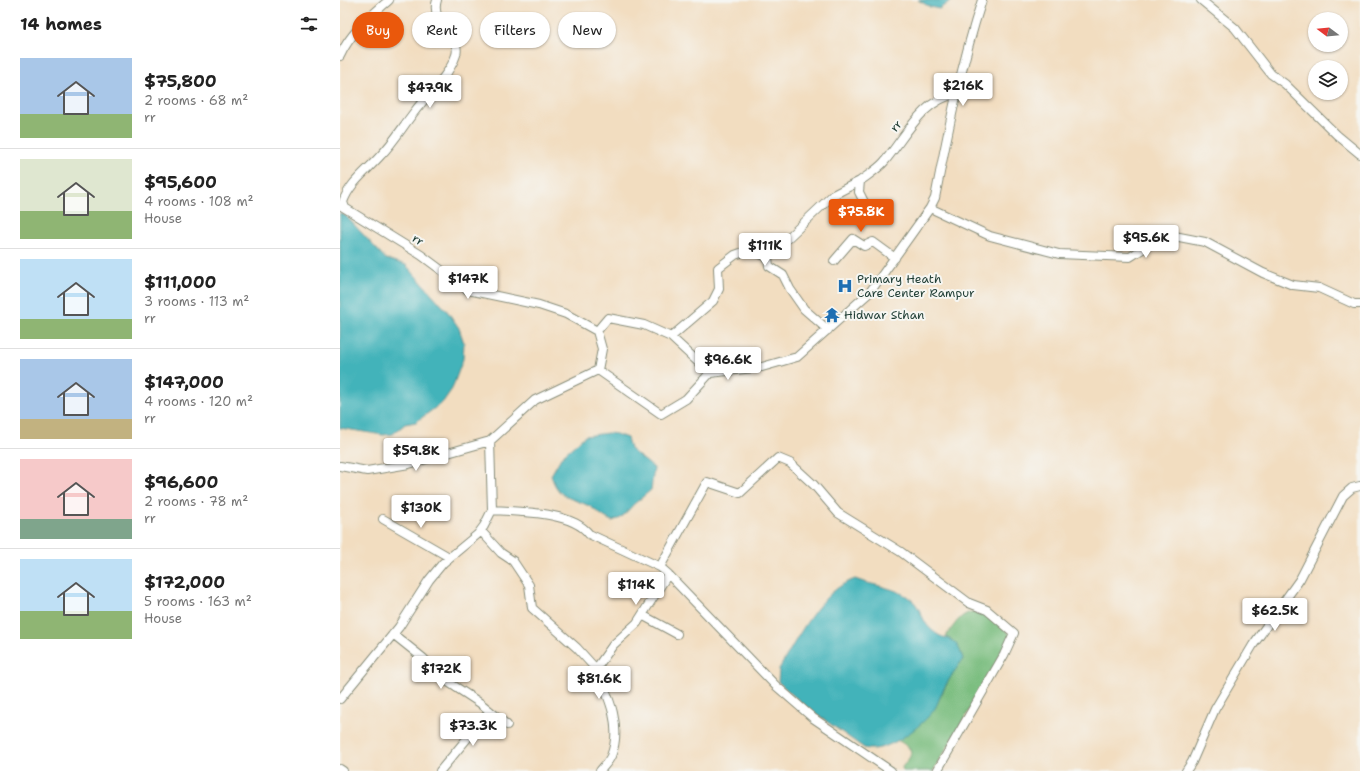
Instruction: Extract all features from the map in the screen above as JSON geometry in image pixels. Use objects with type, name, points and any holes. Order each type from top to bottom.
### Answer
[{"type":"street","points":[[340,56],[344,48],[365,22],[389,0]]},
{"type":"street","points":[[343,206],[343,202],[352,184],[391,145],[414,112],[445,74],[456,55],[456,45],[436,13],[437,0]]},
{"type":"street","points":[[598,370],[661,414],[686,399],[710,373],[762,367],[797,356],[870,292],[930,208],[935,198],[956,94],[969,41],[982,0]]},
{"type":"street","points":[[1201,0],[1235,28],[1272,74],[1285,84],[1337,135],[1360,154]]},
{"type":"street","name":"rr","points":[[768,257],[833,195],[860,181],[884,163],[905,133],[926,110],[945,96],[956,94]]},
{"type":"street","points":[[860,181],[859,192],[869,212]]},
{"type":"street","name":"rr","points":[[343,206],[421,255],[468,290],[539,305],[566,314],[597,331]]},
{"type":"street","points":[[930,208],[990,236],[1059,254],[1130,257],[1155,241],[1169,235],[1205,242],[1268,275],[1293,285],[1320,288],[1354,304],[1360,304]]},
{"type":"street","points":[[834,261],[853,239],[864,246],[872,242],[895,258]]},
{"type":"street","points":[[671,337],[713,301],[719,289],[718,268],[735,254],[749,250],[768,257],[769,266],[783,275],[790,289],[804,309],[828,330]]},
{"type":"street","points":[[598,370],[602,349],[597,331],[608,318],[644,325],[671,337],[710,373]]},
{"type":"street","points":[[340,466],[367,471],[409,464],[490,441],[535,400],[598,370]]},
{"type":"street","points":[[341,695],[393,634],[429,580],[449,558],[481,531],[492,510],[490,441]]},
{"type":"street","points":[[660,567],[707,482],[740,493],[778,458],[790,463],[814,485],[838,513],[901,552],[969,603],[987,610],[1014,633],[1004,655],[937,771]]},
{"type":"street","points":[[1186,771],[1192,762],[1215,709],[1253,645],[1300,579],[1343,496],[1352,488],[1360,486]]},
{"type":"street","points":[[492,510],[557,516],[584,527],[589,534],[660,567],[775,685],[813,718],[891,771]]},
{"type":"street","points":[[383,519],[449,558]]},
{"type":"street","points":[[481,531],[501,553],[513,561],[529,585],[532,608],[577,648],[596,669],[611,702],[616,733],[611,756],[600,771]]},
{"type":"street","points":[[596,669],[613,645],[637,623],[668,574]]},
{"type":"street","points":[[642,615],[677,634]]},
{"type":"street","points":[[393,634],[423,658],[442,678],[490,711],[507,725]]},
{"type":"street","points":[[440,771],[490,711]]},
{"type":"green space","points":[[971,612],[986,612],[1013,637],[933,771],[903,771],[902,767],[911,755],[911,752],[907,746],[897,740],[909,733],[934,709],[952,674],[963,659],[957,645],[945,636],[962,616]]},
{"type":"water","points":[[918,0],[952,0],[939,9],[930,7]]},
{"type":"water","points":[[340,213],[346,216],[386,259],[406,265],[448,312],[459,328],[464,343],[463,359],[452,389],[443,402],[416,422],[405,424],[393,434],[383,435],[340,428]]},
{"type":"water","points":[[608,433],[627,438],[630,449],[654,468],[651,490],[634,504],[621,518],[612,521],[591,507],[562,494],[554,483],[551,475],[562,456],[585,436]]},
{"type":"water","points":[[855,579],[893,590],[907,596],[916,605],[929,628],[938,635],[951,640],[957,645],[963,659],[945,686],[934,710],[921,724],[892,744],[873,749],[864,748],[805,706],[778,682],[779,669],[802,630],[820,604],[842,585]]},
{"type":"place","name":"Primary Heath Care Center Rampur","points":[[845,286]]},
{"type":"place","name":"Hidwar Sthan","points":[[832,315]]}]
